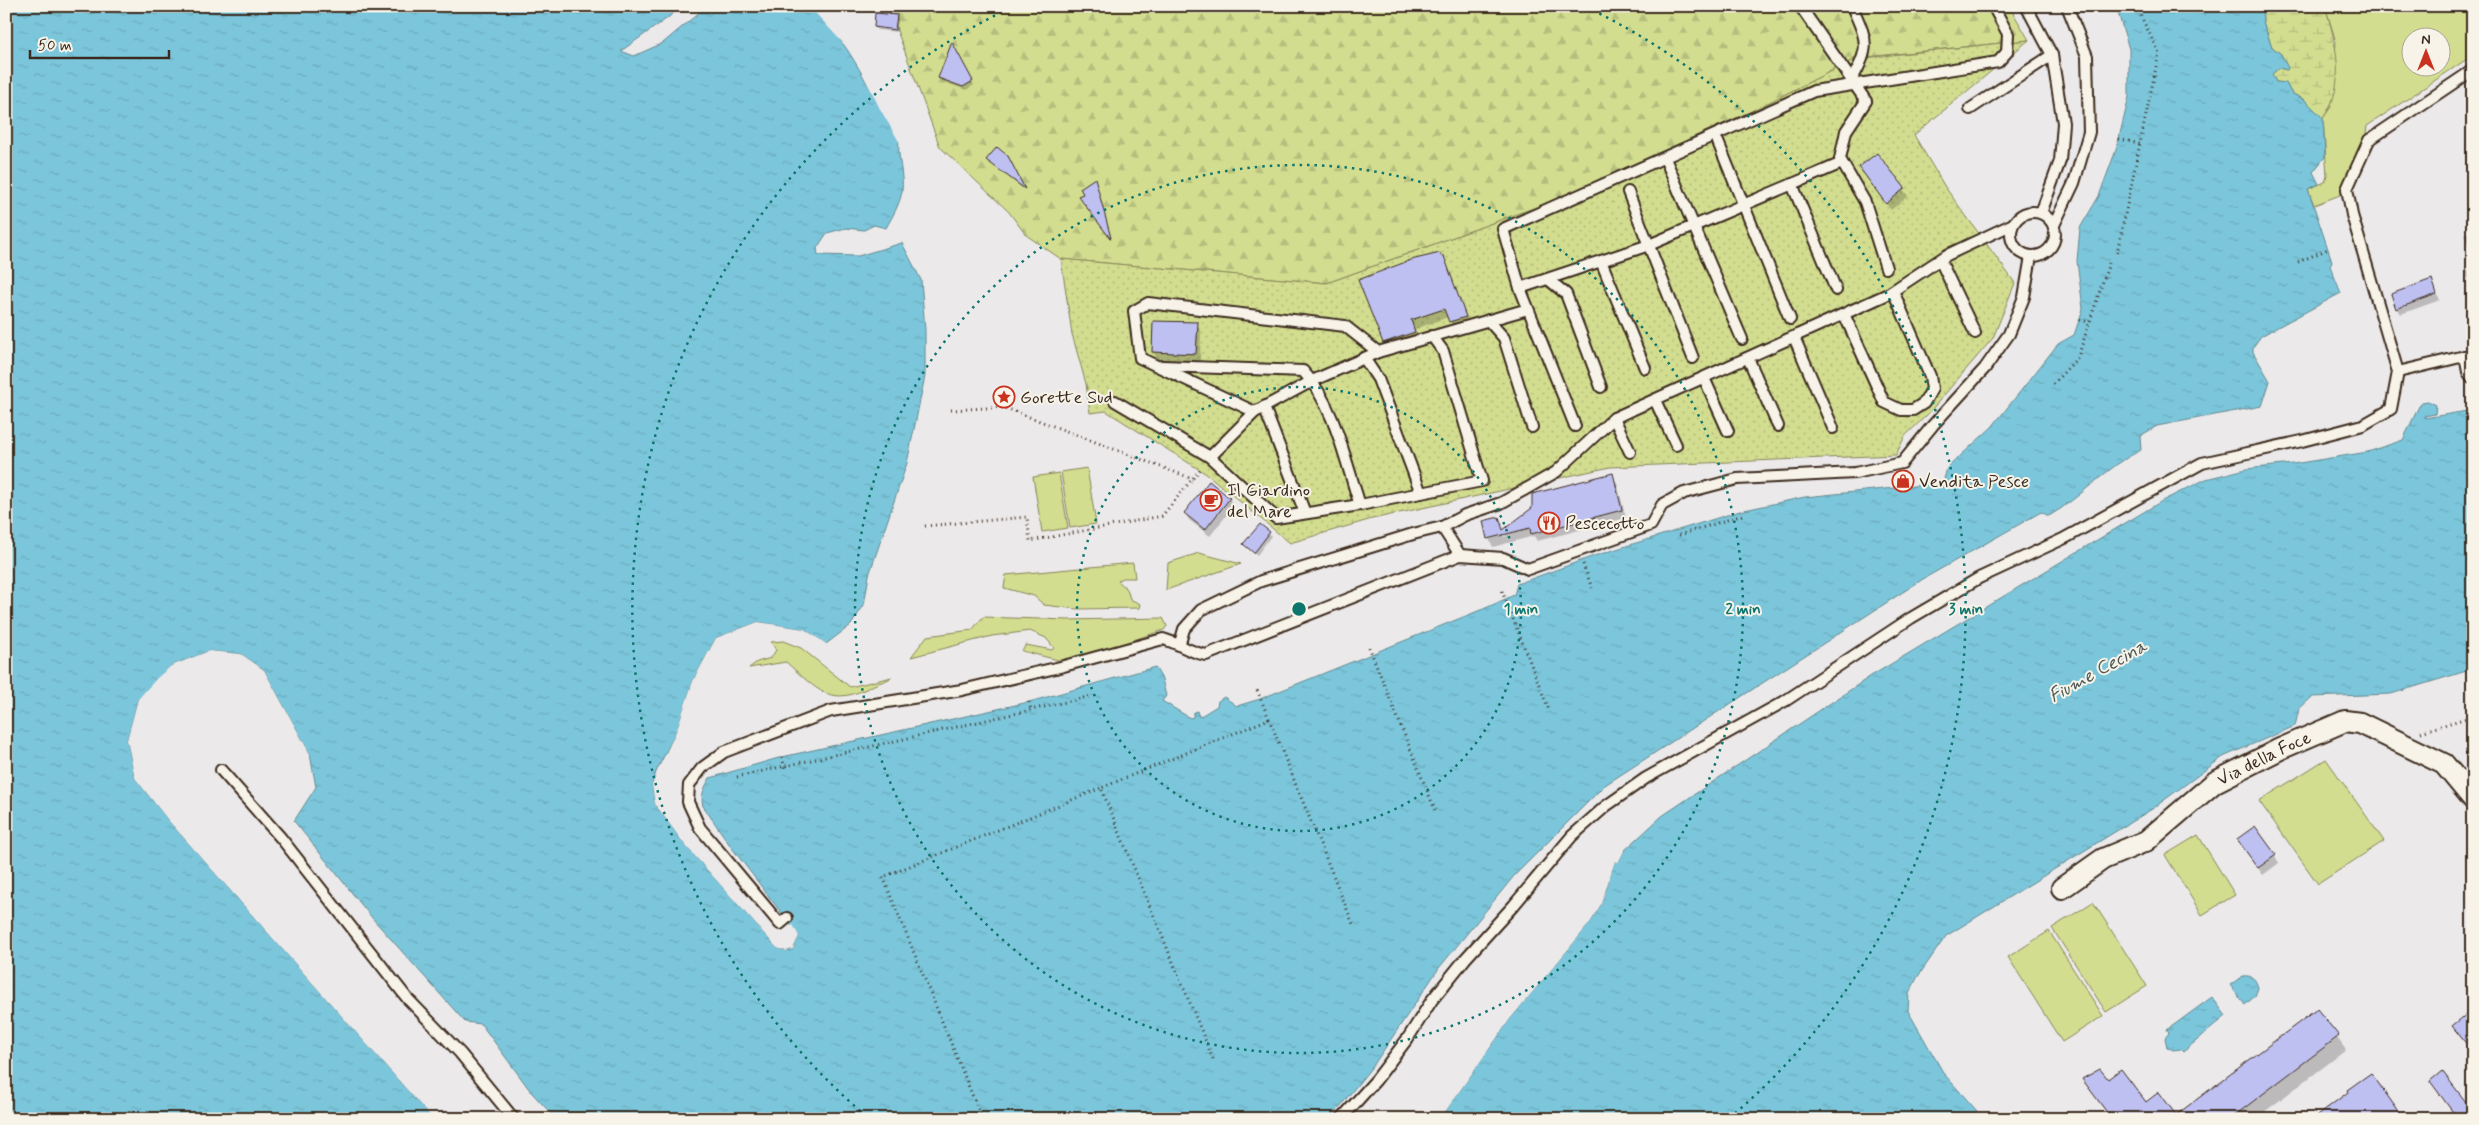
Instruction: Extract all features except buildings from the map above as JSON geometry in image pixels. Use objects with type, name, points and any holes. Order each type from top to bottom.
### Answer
[{"type":"street","name":"Via della Foce","points":[[2062,888],[2103,858],[2146,841],[2215,782],[2336,723],[2345,721],[2360,723],[2444,764],[2473,798]]},
{"type":"lane","points":[[1800,6],[1866,100],[1846,131],[1840,159],[1864,202],[1886,268]]},
{"type":"lane","points":[[1852,6],[1866,40],[1861,64],[1854,81]]},
{"type":"lane","points":[[1575,426],[1520,288],[1502,229],[1814,91],[1854,81],[1998,62],[2007,52],[2008,34],[1993,6]]},
{"type":"lane","points":[[2026,6],[2052,55],[2063,123],[2060,161],[2040,213]]},
{"type":"lane","points":[[2054,225],[2074,183],[2089,132],[2087,56],[2067,6]]},
{"type":"lane","points":[[1970,109],[2052,55]]},
{"type":"lane","points":[[1341,1119],[1376,1080],[1408,1038],[1432,1000],[1465,958],[1514,905],[1572,836],[1606,806],[1646,778],[1785,701],[1903,623],[1980,578],[2065,538],[2202,463],[2302,441],[2363,425],[2391,409],[2398,372],[2352,215],[2347,188],[2369,140],[2473,70]]},
{"type":"lane","points":[[1718,142],[1742,205],[1790,319]]},
{"type":"lane","points":[[1667,163],[1742,339]]},
{"type":"lane","points":[[1520,288],[1649,245],[1842,163]]},
{"type":"lane","points":[[1792,184],[1836,290]]},
{"type":"lane","points":[[1628,192],[1693,358]]},
{"type":"lane","points":[[2028,212],[2040,213],[2046,216],[2054,225],[2056,233],[2051,247],[2039,256],[2031,256],[2018,250],[2014,245],[2011,231],[2017,219],[2028,212]]},
{"type":"lane","points":[[1180,643],[1184,629],[1200,610],[1261,581],[1394,539],[1442,527],[1465,515],[1501,503],[1556,472],[1614,418],[1893,291],[1940,260],[2013,224]]},
{"type":"lane","points":[[787,918],[780,924],[700,828],[688,802],[689,785],[702,768],[724,752],[831,711],[962,690],[1060,668],[1163,639],[1180,643],[1190,652],[1206,656],[1460,555],[1503,558],[1528,569],[1651,525],[1662,506],[1684,493],[1737,479],[1855,473],[1902,463],[1985,368],[2010,334],[2024,297],[2031,256]]},
{"type":"lane","points":[[1940,260],[1975,333]]},
{"type":"lane","points":[[1602,261],[1646,368]]},
{"type":"lane","points":[[1548,279],[1566,294],[1601,387]]},
{"type":"lane","points":[[1844,314],[1884,402],[1901,410],[1913,410],[1924,403],[1932,389],[1930,376],[1893,291]]},
{"type":"lane","points":[[1305,512],[1260,410],[1140,358],[1134,311],[1148,303],[1345,326],[1378,352]]},
{"type":"lane","points":[[1210,457],[1260,410],[1312,381],[1378,352],[1528,309]]},
{"type":"lane","points":[[1488,320],[1504,338],[1532,427]]},
{"type":"lane","points":[[1115,401],[1210,457],[1276,518],[1305,512],[1360,506],[1482,481],[1443,352],[1432,336]]},
{"type":"lane","points":[[1794,337],[1833,428]]},
{"type":"lane","points":[[2398,372],[2469,355],[2468,372],[2473,378]]},
{"type":"lane","points":[[1364,358],[1378,379],[1421,493]]},
{"type":"lane","points":[[1748,358],[1778,426]]},
{"type":"lane","points":[[1156,366],[1303,371],[1312,381],[1330,414],[1360,506]]},
{"type":"lane","points":[[1704,378],[1728,431]]},
{"type":"lane","points":[[1655,400],[1676,445]]},
{"type":"lane","points":[[1614,418],[1630,452]]},
{"type":"lane","points":[[1442,527],[1460,555]]},
{"type":"lane","points":[[221,770],[281,838],[407,998],[460,1053],[514,1119]]},
{"type":"path","points":[[2117,253],[2159,53],[2136,6]]},
{"type":"path","points":[[2118,138],[2140,144]]},
{"type":"path","points":[[2298,262],[2328,249]]},
{"type":"path","points":[[2052,384],[2078,357],[2109,263]]},
{"type":"path","points":[[2080,320],[2089,322]]},
{"type":"path","points":[[951,410],[1003,407],[1193,479]]},
{"type":"path","points":[[925,526],[1027,517],[1030,541],[1162,516],[1210,457]]},
{"type":"path","points":[[1682,529],[1681,534],[1743,515]]},
{"type":"path","points":[[1583,564],[1592,588]]},
{"type":"path","points":[[1502,591],[1548,710]]},
{"type":"path","points":[[1369,646],[1435,810]]},
{"type":"path","points":[[1257,690],[1353,924]]},
{"type":"path","points":[[737,777],[785,768],[1092,696]]},
{"type":"path","points":[[1029,702],[1031,710]]},
{"type":"path","points":[[2395,740],[2473,716]]},
{"type":"path","points":[[982,1119],[883,877],[1269,719]]},
{"type":"path","points":[[782,757],[785,768]]},
{"type":"path","points":[[1101,788],[1213,1059]]},
{"type":"green space","points":[[888,6],[2009,6],[2029,40],[1857,58],[1754,110],[1542,205],[1327,283],[1061,259],[1026,235],[1009,212],[940,147]]},
{"type":"green space","points":[[2262,6],[2325,6],[2336,49],[2337,78],[2335,92],[2323,118],[2305,100],[2291,93],[2286,83],[2276,82],[2272,74],[2279,68],[2287,70],[2281,54],[2272,47],[2263,22]]},
{"type":"green space","points":[[2325,6],[2473,6],[2473,55],[2452,69],[2452,28],[2402,28],[2402,78],[2439,78],[2367,126],[2365,142],[2340,195],[2314,205],[2308,189],[2325,182],[2327,176],[2323,118],[2331,107],[2336,42]]},
{"type":"green space","points":[[2029,40],[1914,135],[1945,187],[2015,283],[1993,338],[1927,415],[1905,436],[1896,455],[1610,467],[1372,519],[1290,543],[1208,475],[1106,411],[1090,413],[1086,384],[1072,334],[1061,259],[1327,283],[1542,205],[1754,110],[1855,59]]},
{"type":"green space","points":[[1087,468],[1096,524],[1070,528],[1061,472]]},
{"type":"green space","points":[[1059,473],[1068,528],[1042,532],[1033,477]]},
{"type":"green space","points":[[1199,553],[1241,564],[1166,590],[1168,563]]},
{"type":"green space","points":[[1133,563],[1135,578],[1123,578],[1118,581],[1127,589],[1130,599],[1140,604],[1139,608],[1077,609],[1044,605],[1034,596],[1004,588],[1006,575]]},
{"type":"green space","points":[[983,617],[1068,620],[1163,618],[1167,626],[1164,630],[1072,660],[1058,660],[1022,651],[1026,645],[1052,650],[1054,648],[1046,638],[1030,631],[992,636],[911,657],[927,636],[972,630]]},
{"type":"green space","points":[[783,641],[801,648],[850,687],[892,677],[859,692],[835,696],[816,688],[786,662],[749,668],[757,662],[771,658],[776,650],[771,642]]},
{"type":"green space","points":[[2326,759],[2384,841],[2318,884],[2259,801]]},
{"type":"green space","points":[[2198,835],[2235,895],[2202,915],[2165,855]]},
{"type":"green space","points":[[2093,902],[2147,986],[2106,1012],[2052,928]]},
{"type":"green space","points":[[2049,931],[2103,1016],[2062,1042],[2008,957]]},
{"type":"water","points":[[6,6],[680,6],[669,17],[621,51],[634,56],[663,43],[707,6],[809,6],[824,20],[849,52],[899,140],[902,191],[898,206],[886,228],[874,225],[864,230],[846,228],[827,233],[817,248],[818,255],[858,256],[902,243],[921,280],[925,330],[925,376],[907,463],[869,575],[864,605],[851,625],[826,644],[804,629],[758,622],[716,638],[693,681],[677,730],[656,772],[652,785],[655,804],[685,845],[777,948],[786,951],[793,949],[799,936],[732,848],[703,806],[703,795],[710,778],[782,757],[1029,702],[1155,667],[1162,679],[1166,696],[1162,701],[1190,718],[1197,711],[1199,717],[1217,706],[1218,701],[1224,697],[1237,706],[1260,699],[1488,607],[1514,595],[1517,584],[1594,556],[1740,511],[1805,497],[1943,483],[1947,468],[1992,427],[2058,344],[2074,335],[2083,309],[2077,261],[2080,228],[2099,196],[2116,150],[2129,97],[2129,49],[2116,6],[2262,6],[2263,22],[2272,47],[2281,54],[2288,68],[2287,70],[2279,68],[2272,74],[2276,82],[2286,83],[2291,93],[2305,100],[2323,118],[2325,157],[2313,172],[2319,184],[2308,189],[2332,261],[2330,266],[2341,293],[2261,336],[2253,347],[2253,352],[2270,381],[2262,406],[2157,426],[2140,436],[2141,450],[2116,465],[2049,516],[2041,512],[1923,579],[1605,785],[1514,876],[1439,968],[1375,1063],[1330,1119],[556,1119],[532,1093],[481,1024],[465,1022],[373,919],[294,821],[316,787],[310,754],[264,670],[241,654],[209,651],[171,666],[138,699],[127,740],[135,778],[168,820],[433,1119],[6,1119]]},
{"type":"water","name":"Fiume Cecina","points":[[2428,401],[2436,405],[2435,414],[2425,416],[2425,418],[2473,410],[2473,669],[2391,694],[2312,697],[2299,709],[2295,726],[2223,757],[2152,809],[1946,936],[1917,978],[1909,994],[1908,1011],[1944,1074],[1977,1111],[1970,1119],[1440,1119],[1510,1019],[1590,923],[1601,904],[1615,860],[1618,863],[1624,851],[1662,816],[1871,676],[2162,501],[2206,479],[2246,469],[2293,464],[2368,452],[2403,440],[2421,402]]},
{"type":"water","points":[[2243,976],[2253,978],[2258,988],[2255,996],[2245,1005],[2230,985]]},
{"type":"water","points":[[2212,997],[2226,1016],[2183,1052],[2180,1049],[2173,1050],[2167,1047],[2165,1038],[2169,1033],[2167,1030]]},
{"type":"pier","points":[[809,6],[818,10],[855,53],[882,108],[901,139],[901,145],[880,109],[853,54]]},
{"type":"pier","points":[[758,622],[804,629],[828,645],[824,646],[803,631],[759,625],[718,640],[695,682],[680,730],[655,785],[658,803],[687,843],[778,946],[791,947],[796,936],[790,926],[793,925],[799,936],[793,949],[786,951],[777,948],[685,845],[655,804],[652,785],[677,729],[693,681],[716,638]]},
{"type":"pier","points":[[209,651],[241,654],[264,670],[310,754],[309,759],[262,672],[240,656],[210,654],[173,668],[140,700],[129,740],[138,777],[170,818],[436,1119],[433,1119],[168,820],[135,778],[127,740],[138,699],[171,666]]},
{"type":"pier","points":[[1622,849],[1624,851],[1618,863],[1615,861],[1601,904],[1590,923],[1510,1019],[1440,1119],[1438,1119],[1508,1017],[1588,921],[1599,903],[1612,859],[1617,859]]},
{"type":"place","name":"Gorette Sud","points":[[1004,397]]},
{"type":"place","name":"Vendita Pesce","points":[[1903,481]]},
{"type":"place","name":"Il Giardino del Mare","points":[[1211,500]]},
{"type":"place","name":"Pescecotto","points":[[1549,523]]}]
